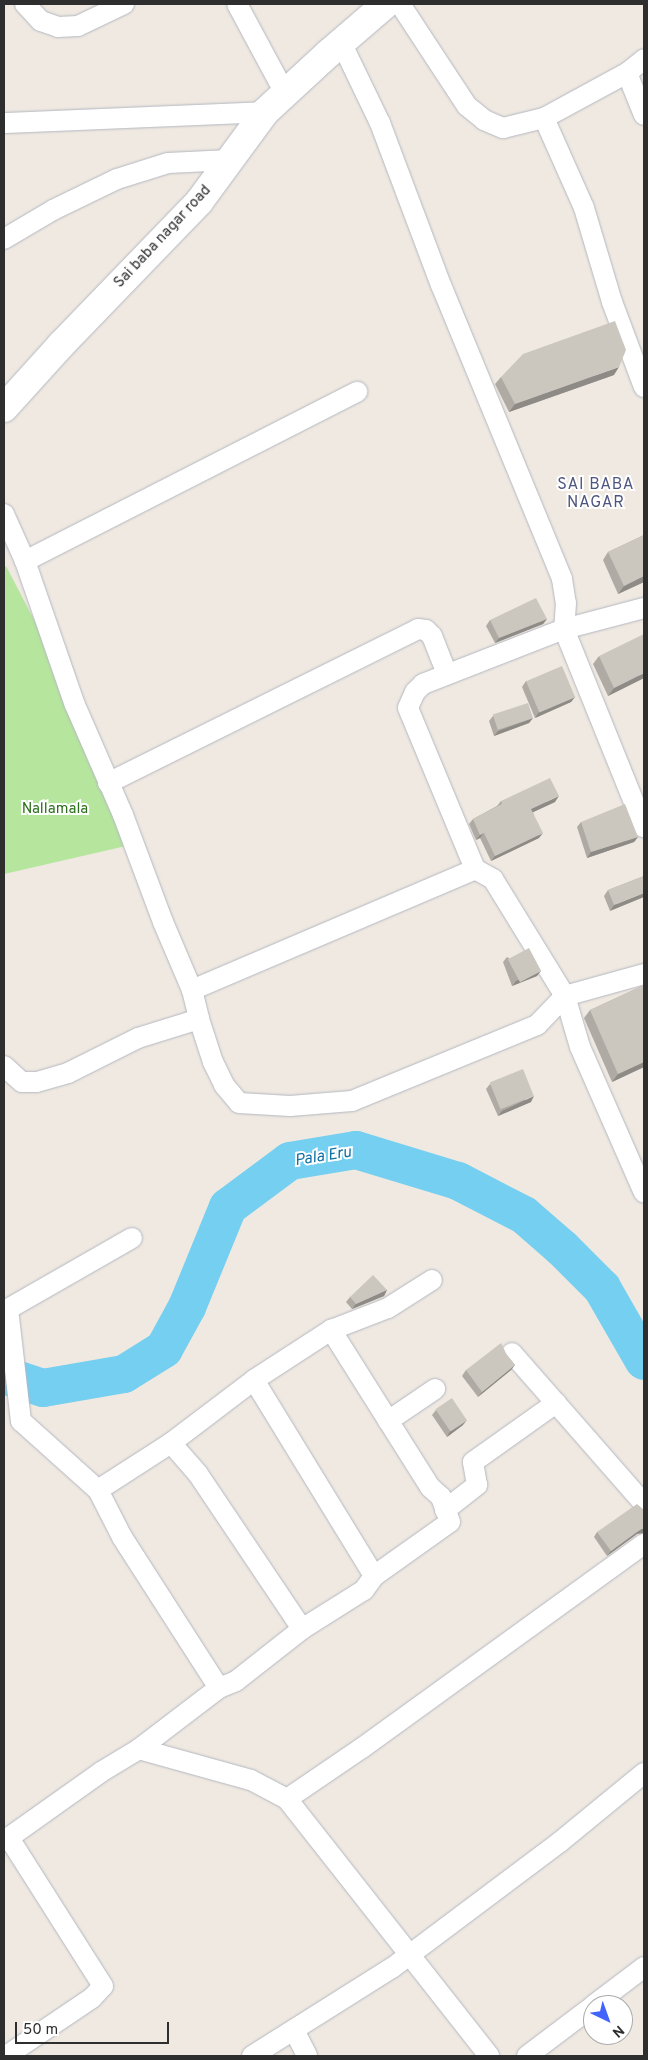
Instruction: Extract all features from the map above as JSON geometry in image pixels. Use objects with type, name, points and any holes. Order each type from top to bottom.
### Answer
[{"type":"main road","name":"Sai baba nagar road","points":[[4,408],[61,345],[199,202],[265,112],[341,42],[386,4]]},
{"type":"street","points":[[25,4],[41,20],[58,27],[78,26],[89,11],[124,4]]},
{"type":"street","points":[[236,4],[285,92]]},
{"type":"street","points":[[400,4],[467,106],[484,120],[503,128],[544,118],[627,73],[644,59]]},
{"type":"street","points":[[341,42],[380,123],[442,285],[562,579],[566,603],[564,630],[644,827]]},
{"type":"street","points":[[627,73],[644,115]]},
{"type":"street","points":[[4,123],[265,112]]},
{"type":"street","points":[[544,118],[584,208],[612,302],[644,387]]},
{"type":"street","points":[[4,239],[53,210],[117,179],[168,163],[230,160]]},
{"type":"street","points":[[25,561],[357,392]]},
{"type":"street","points":[[4,514],[25,561],[76,705],[123,815],[162,922],[192,990],[199,1018],[224,1086],[239,1103],[290,1106],[352,1101],[537,1024],[565,996],[644,974]]},
{"type":"street","points":[[644,608],[564,630],[423,684],[415,692],[408,708],[475,869],[493,879],[565,996],[580,1048],[644,1193]]},
{"type":"street","points":[[108,783],[418,629],[426,630],[432,636],[447,674]]},
{"type":"street","points":[[192,990],[475,869]]},
{"type":"street","points":[[4,1066],[22,1082],[36,1082],[68,1072],[138,1038],[199,1018]]},
{"type":"street","points":[[132,1238],[6,1307],[21,1421],[98,1490],[122,1538],[219,1688]]},
{"type":"street","points":[[98,1490],[170,1443],[254,1380],[331,1330],[388,1308],[432,1280]]},
{"type":"street","points":[[6,2056],[92,1998],[103,1986],[6,1840],[101,1772],[139,1749],[219,1688],[236,1681],[302,1629],[364,1590],[374,1576],[450,1522],[441,1497],[430,1487],[331,1330]]},
{"type":"street","points":[[512,1353],[644,1504]]},
{"type":"street","points":[[254,1380],[374,1576]]},
{"type":"street","points":[[388,1421],[435,1389]]},
{"type":"street","points":[[445,1510],[477,1485],[473,1462],[556,1403]]},
{"type":"street","points":[[170,1443],[198,1474],[302,1629]]},
{"type":"street","points":[[287,1799],[362,1748],[644,1544]]},
{"type":"street","points":[[139,1749],[251,1780],[287,1799],[489,2056]]},
{"type":"street","points":[[252,2056],[392,1968],[560,1842],[644,1773]]},
{"type":"street","points":[[608,1995],[644,1967]]},
{"type":"street","points":[[527,2056],[583,2014]]},
{"type":"street","points":[[294,2030],[308,2056]]},
{"type":"green space","name":"Nallamala","points":[[6,566],[42,635],[87,759],[122,832],[126,846],[4,874],[4,568]]},
{"type":"building","points":[[615,321],[626,350],[619,367],[515,404],[501,377],[523,354]]},
{"type":"building","points":[[644,535],[644,576],[624,586],[608,552]]},
{"type":"building","points":[[536,598],[547,619],[499,638],[490,620]]},
{"type":"building","points":[[644,634],[644,673],[614,688],[599,656]]},
{"type":"building","points":[[562,666],[575,697],[539,713],[526,681]]},
{"type":"building","points":[[528,703],[533,718],[498,730],[493,714]]},
{"type":"building","points":[[550,778],[559,796],[531,809],[543,833],[495,856],[484,833],[480,835],[473,819],[502,804],[501,801]]},
{"type":"building","points":[[625,804],[638,837],[591,852],[581,822]]},
{"type":"building","points":[[644,876],[644,893],[614,905],[608,890]]},
{"type":"building","points":[[529,948],[541,971],[520,982],[508,959]]},
{"type":"building","points":[[644,985],[644,1062],[618,1074],[590,1010]]},
{"type":"building","points":[[523,1069],[534,1096],[500,1109],[490,1082]]},
{"type":"building","points":[[373,1275],[387,1290],[356,1304],[350,1297]]},
{"type":"building","points":[[501,1343],[515,1365],[482,1392],[466,1370]]},
{"type":"building","points":[[452,1398],[467,1420],[451,1432],[435,1409]]},
{"type":"building","points":[[637,1504],[644,1510],[644,1528],[611,1551],[597,1532]]},
{"type":"waterway","name":"Pala Eru","points":[[4,1375],[43,1388],[124,1374],[164,1349],[187,1307],[228,1207],[290,1161],[356,1150],[458,1181],[524,1215],[562,1248],[602,1288],[644,1361]]},
{"type":"district","name":"SAI BABA NAGAR","points":[[596,494]]}]
